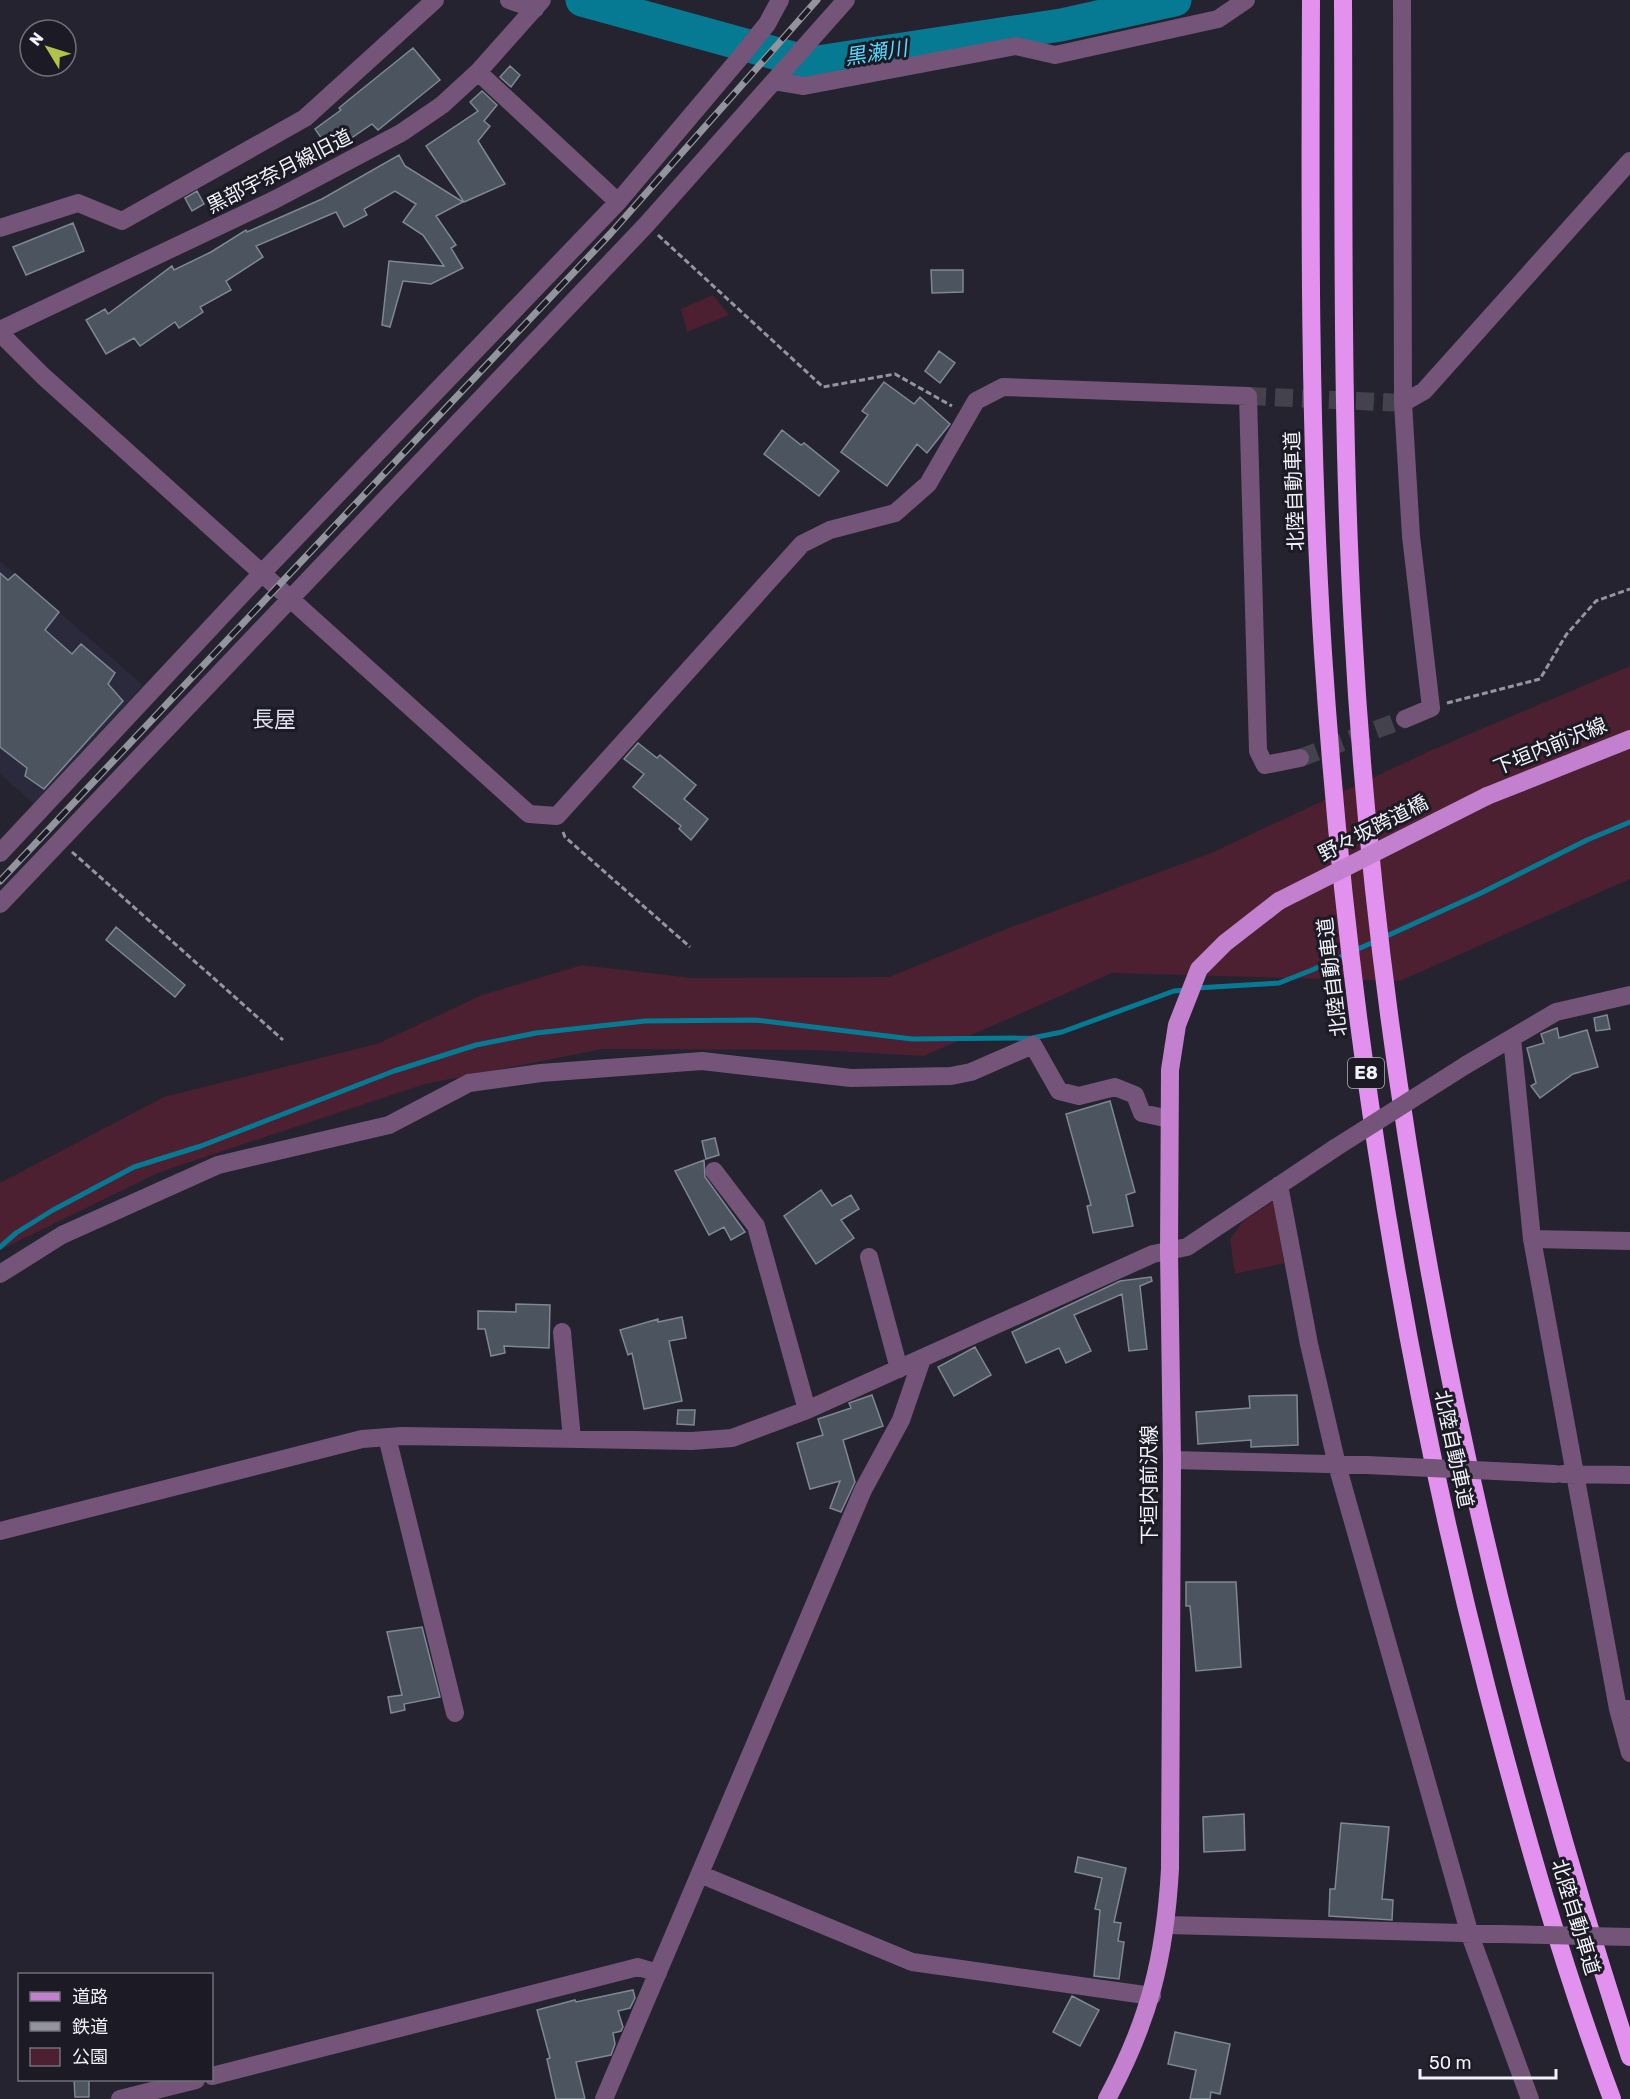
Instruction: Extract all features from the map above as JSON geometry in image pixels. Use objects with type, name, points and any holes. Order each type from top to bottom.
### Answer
[{"type":"highway","name":"北陸自動車道","points":[[1343,8],[1342,310],[1353,634],[1382,959],[1402,1110],[1430,1281],[1498,1594],[1540,1765],[1586,1921],[1630,2057]]},
{"type":"highway","name":"北陸自動車道","points":[[1311,9],[1311,299],[1323,650],[1337,824],[1375,1142],[1399,1293],[1427,1438],[1463,1598],[1506,1763],[1550,1914],[1612,2099]]},
{"type":"main road","name":"下垣内前沢線","points":[[1486,796],[1630,739]]},
{"type":"main road","name":"野々坂跨道橋","points":[[1279,901],[1486,796]]},
{"type":"main road","name":"下垣内前沢線","points":[[1107,2099],[1131,2054],[1152,1996],[1167,1925],[1170,1858],[1172,1460],[1169,1251],[1170,1070],[1177,1024],[1199,969],[1225,944],[1279,901]]},
{"type":"street","points":[[0,228],[78,203],[122,221],[305,118],[435,0]]},
{"type":"street","points":[[509,0],[538,4]]},
{"type":"street","points":[[0,853],[262,573],[618,202],[767,24],[780,0]]},
{"type":"street","points":[[0,904],[646,225],[846,0]]},
{"type":"street","points":[[778,77],[804,87],[1016,46],[1055,55],[1218,19],[1246,0]]},
{"type":"street","points":[[1402,0],[1403,403],[1411,536],[1431,708],[1405,719]]},
{"type":"street","name":"黒部宇奈月線旧道","points":[[0,332],[342,166],[401,133],[442,105],[478,72],[538,4]]},
{"type":"street","points":[[478,72],[618,202]]},
{"type":"street","points":[[1403,403],[1424,391],[1630,161]]},
{"type":"street","points":[[0,332],[43,376],[291,597],[529,814],[557,816],[802,544],[830,530],[895,513],[928,484],[976,401],[1004,387],[1248,396],[1258,751],[1265,765],[1300,758]]},
{"type":"street","points":[[0,1531],[362,1439],[387,1437],[692,1441],[732,1438],[807,1410],[1153,1254],[1187,1246],[1335,1148],[1466,1065],[1556,1012],[1630,995]]},
{"type":"street","points":[[1512,1038],[1532,1239],[1574,1474],[1624,1709],[1630,1753]]},
{"type":"street","points":[[0,1274],[62,1234],[218,1165],[389,1125],[469,1083],[541,1073],[702,1061],[850,1078],[951,1076],[970,1072],[1033,1045],[1059,1091],[1079,1096],[1115,1087],[1135,1095],[1142,1113],[1169,1119]]},
{"type":"street","points":[[714,1171],[756,1226],[807,1410]]},
{"type":"street","points":[[1279,1185],[1310,1344],[1337,1465],[1470,1935],[1530,2099]]},
{"type":"street","points":[[1532,1239],[1630,1241]]},
{"type":"street","points":[[869,1257],[899,1369]]},
{"type":"street","points":[[562,1332],[573,1439]]},
{"type":"street","points":[[604,2099],[702,1875],[863,1490],[901,1420],[922,1359]]},
{"type":"street","points":[[387,1437],[455,1713]]},
{"type":"street","points":[[1172,1460],[1630,1475]]},
{"type":"street","points":[[702,1875],[912,1962],[1152,1996]]},
{"type":"street","points":[[1167,1925],[1470,1935],[1630,1937]]},
{"type":"street","points":[[213,2076],[638,1967],[658,1973]]},
{"type":"street","points":[[120,2099],[188,2081]]},
{"type":"path","points":[[646,225],[823,387],[895,374],[967,414]]},
{"type":"path","points":[[1431,708],[1540,679],[1566,635],[1596,601],[1630,589]]},
{"type":"path","points":[[557,816],[565,837],[690,947]]},
{"type":"path","points":[[59,841],[283,1040]]},
{"type":"shaded area","points":[[0,561],[143,685],[34,804],[0,774]]},
{"type":"green space","points":[[713,295],[729,315],[687,332],[681,309]]},
{"type":"green space","points":[[1630,666],[1630,879],[1400,981],[1112,973],[924,1056],[816,1050],[603,1049],[425,1084],[160,1172],[0,1250],[0,1183],[164,1097],[377,1044],[482,995],[582,965],[692,978],[889,977],[1014,926],[1211,853],[1432,750]]},
{"type":"green space","points":[[1274,1201],[1284,1263],[1235,1274],[1230,1239],[1243,1221]]},
{"type":"building","points":[[413,48],[440,80],[378,130],[372,124],[331,152],[315,129],[341,110],[339,108]]},
{"type":"building","points":[[510,66],[520,75],[511,87],[500,77]]},
{"type":"building","points":[[482,91],[497,105],[484,121],[490,126],[478,141],[505,184],[464,202],[426,146],[478,111],[470,102]]},
{"type":"building","points":[[399,155],[405,166],[463,202],[436,216],[456,245],[451,248],[463,268],[431,284],[403,281],[390,327],[382,325],[389,261],[444,266],[423,235],[403,222],[416,204],[395,191],[364,209],[367,215],[344,227],[336,212],[256,246],[263,257],[226,281],[231,290],[200,307],[203,312],[179,328],[175,322],[140,346],[134,338],[106,354],[86,320],[105,309],[108,314],[172,266],[174,270],[211,252],[246,230],[247,232],[322,199]]},
{"type":"building","points":[[197,191],[204,204],[192,211],[185,198]]},
{"type":"building","points":[[73,223],[84,251],[26,275],[13,247]]},
{"type":"building","points":[[931,270],[963,270],[963,292],[932,293]]},
{"type":"building","points":[[939,351],[955,363],[940,383],[925,371]]},
{"type":"building","points":[[884,382],[914,404],[920,397],[950,424],[927,453],[917,444],[887,486],[841,452],[868,415],[862,411]]},
{"type":"building","points":[[782,430],[801,445],[804,443],[839,471],[819,496],[764,454]]},
{"type":"building","points":[[0,573],[8,580],[15,574],[59,612],[45,630],[72,654],[81,644],[115,673],[108,684],[123,701],[44,789],[25,776],[27,768],[0,747]]},
{"type":"building","points":[[638,743],[657,758],[660,755],[696,785],[684,799],[708,819],[691,840],[679,829],[681,826],[633,787],[644,774],[624,759]]},
{"type":"building","points":[[116,927],[185,985],[175,997],[106,940]]},
{"type":"building","points":[[1607,1015],[1610,1029],[1596,1031],[1594,1018]]},
{"type":"building","points":[[1557,1028],[1559,1038],[1587,1030],[1598,1067],[1573,1074],[1540,1098],[1531,1086],[1536,1083],[1527,1048],[1544,1043],[1541,1034]]},
{"type":"building","points":[[1110,1101],[1135,1192],[1126,1195],[1133,1226],[1093,1233],[1087,1206],[1091,1205],[1066,1114]]},
{"type":"building","points":[[715,1138],[719,1155],[706,1159],[702,1141]]},
{"type":"building","points":[[704,1160],[705,1177],[745,1232],[731,1240],[724,1227],[709,1235],[675,1171]]},
{"type":"building","points":[[821,1190],[832,1206],[851,1195],[859,1209],[841,1220],[854,1238],[816,1264],[784,1216]]},
{"type":"building","points":[[1151,1277],[1152,1281],[1140,1286],[1147,1349],[1129,1351],[1122,1294],[1074,1315],[1091,1351],[1066,1363],[1059,1348],[1026,1363],[1012,1332],[1120,1281]]},
{"type":"building","points":[[516,1304],[550,1305],[549,1348],[504,1346],[505,1353],[491,1356],[485,1329],[478,1329],[478,1311],[516,1312]]},
{"type":"building","points":[[682,1317],[686,1338],[669,1341],[682,1401],[644,1409],[632,1353],[628,1355],[620,1330],[658,1319],[658,1322]]},
{"type":"building","points":[[975,1347],[991,1375],[954,1396],[938,1367]]},
{"type":"building","points":[[872,1395],[883,1426],[843,1440],[855,1482],[841,1512],[830,1508],[840,1481],[810,1489],[797,1443],[823,1435],[818,1419],[851,1408],[849,1403]]},
{"type":"building","points":[[1297,1395],[1298,1445],[1251,1447],[1251,1440],[1198,1444],[1196,1412],[1250,1408],[1249,1396]]},
{"type":"building","points":[[678,1410],[695,1410],[694,1425],[677,1424]]},
{"type":"building","points":[[1186,1582],[1236,1582],[1241,1667],[1196,1671],[1190,1606],[1186,1606]]},
{"type":"building","points":[[422,1627],[440,1697],[404,1704],[405,1710],[391,1713],[388,1697],[402,1695],[387,1632]]},
{"type":"building","points":[[1244,1814],[1245,1850],[1204,1852],[1203,1817]]},
{"type":"building","points":[[1341,1823],[1389,1827],[1382,1899],[1393,1900],[1392,1920],[1329,1916],[1330,1889],[1335,1889]]},
{"type":"building","points":[[1078,1857],[1126,1868],[1114,1922],[1121,1923],[1118,1941],[1124,1942],[1119,1979],[1094,1976],[1100,1910],[1095,1909],[1102,1878],[1075,1872]]},
{"type":"building","points":[[633,1990],[635,1998],[630,2008],[618,2011],[623,2027],[621,2031],[613,2033],[615,2044],[611,2055],[576,2062],[585,2099],[556,2099],[547,2059],[550,2058],[537,2010],[575,2000],[576,2002]]},
{"type":"building","points":[[1072,1996],[1099,2010],[1080,2046],[1053,2032]]},
{"type":"building","points":[[1175,2032],[1230,2044],[1220,2094],[1211,2092],[1210,2099],[1190,2099],[1196,2070],[1168,2064]]},
{"type":"building","points":[[74,2081],[89,2081],[89,2097],[75,2097]]},
{"type":"waterway","name":"黒瀬川","points":[[582,0],[811,63],[1061,25],[1175,0]]},
{"type":"waterway","points":[[1196,988],[1279,983],[1479,894],[1587,840],[1630,822]]},
{"type":"waterway","points":[[0,1247],[16,1233],[53,1210],[134,1167],[201,1146],[394,1071],[476,1045],[536,1033],[645,1021],[755,1020],[912,1039],[1032,1038],[1062,1032],[1174,991],[1187,990]]},
{"type":"tunnel","points":[[1248,396],[1403,403]]},
{"type":"tunnel","points":[[1300,758],[1405,719]]},
{"type":"railway","points":[[0,881],[611,233],[817,0]]},
{"type":"district","name":"長屋","points":[[274,719]]}]
